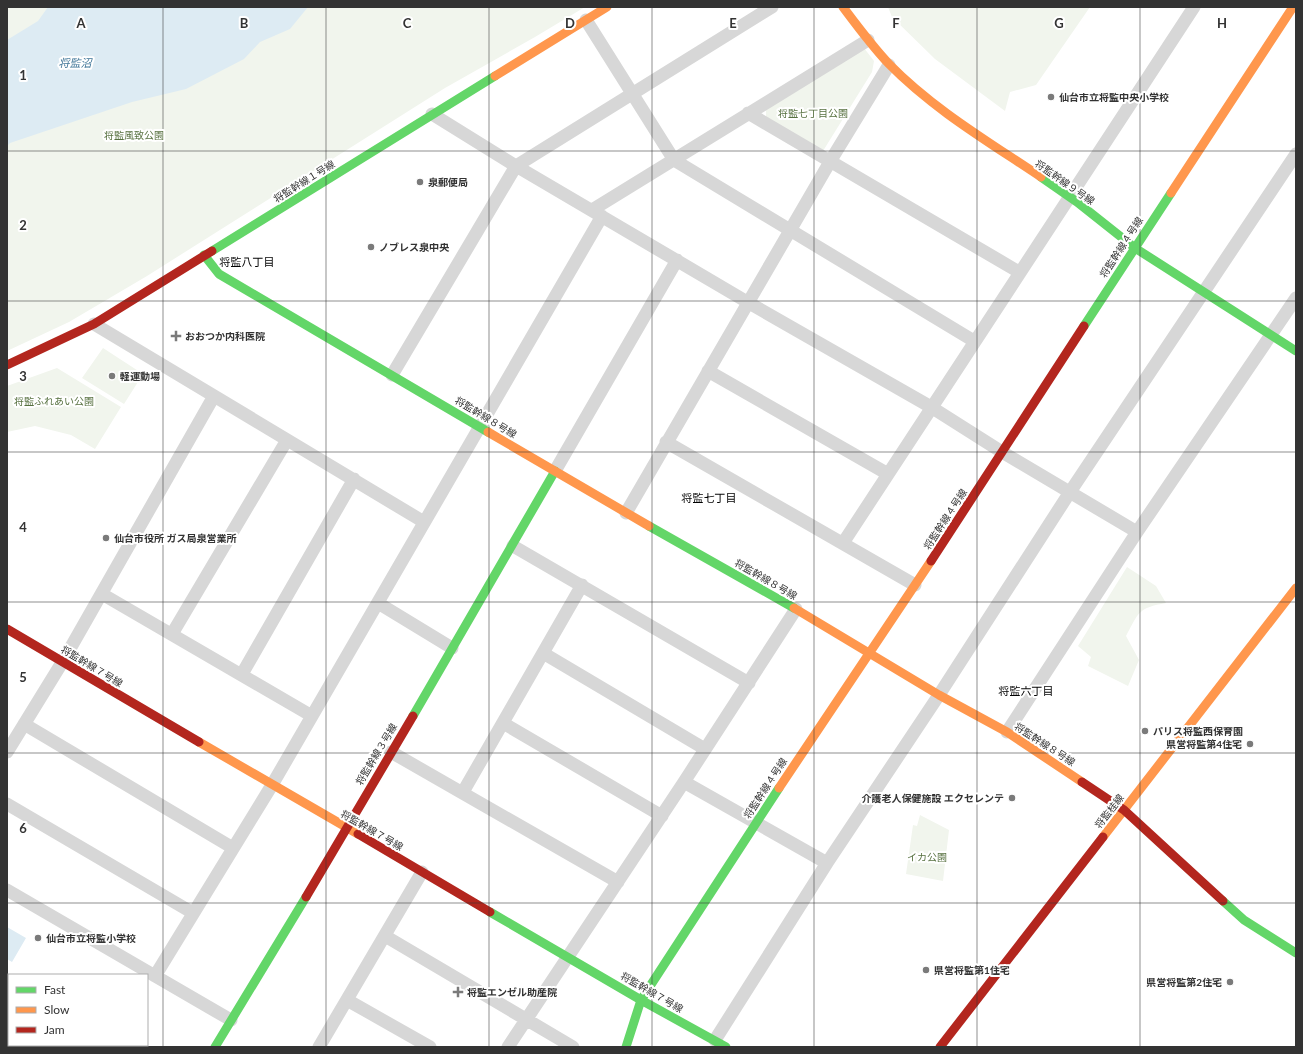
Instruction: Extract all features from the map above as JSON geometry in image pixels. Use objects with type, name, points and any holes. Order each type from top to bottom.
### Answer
[{"type":"street","name":"将監幹線１号線","points":[[7,364],[94,324],[607,7]]},
{"type":"street","points":[[392,375],[516,166],[772,7]]},
{"type":"street","name":"将監幹線９号線","points":[[843,7],[868,40],[890,65],[916,89],[971,132],[1070,196],[1134,247],[1296,351]]},
{"type":"street","points":[[843,543],[930,406],[1194,7]]},
{"type":"street","name":"将監幹線４号線","points":[[626,1047],[641,1000],[756,822],[915,585],[1134,247],[1293,7]]},
{"type":"street","points":[[586,20],[674,160],[974,341]]},
{"type":"street","points":[[155,976],[272,785],[480,426],[597,213],[674,160],[868,40]]},
{"type":"street","points":[[626,513],[831,160],[890,65]]},
{"type":"street","points":[[748,113],[831,160],[1019,272]]},
{"type":"street","points":[[432,114],[516,166],[749,303],[930,406],[1002,452],[1138,532]]},
{"type":"street","points":[[715,1040],[827,863],[939,695],[1070,492],[1296,154]]},
{"type":"street","name":"将監幹線８号線","points":[[204,255],[219,274],[626,513],[796,609],[939,695],[1007,732],[1124,810],[1244,920],[1296,953]]},
{"type":"street","points":[[555,471],[676,260]]},
{"type":"street","points":[[1007,732],[1138,532],[1296,298]]},
{"type":"street","points":[[94,324],[424,522]]},
{"type":"street","points":[[708,371],[888,474]]},
{"type":"street","points":[[7,752],[102,594],[214,396]]},
{"type":"street","points":[[172,634],[287,440]]},
{"type":"street","points":[[666,442],[915,585]]},
{"type":"street","name":"将監幹線３号線","points":[[215,1047],[391,752],[555,471]]},
{"type":"street","points":[[242,674],[354,479]]},
{"type":"street","points":[[512,546],[582,585],[749,683]]},
{"type":"street","points":[[463,792],[582,585]]},
{"type":"street","name":"将監桂線","points":[[940,1047],[1296,588]]},
{"type":"street","points":[[102,594],[312,716]]},
{"type":"street","points":[[378,602],[452,648]]},
{"type":"street","points":[[508,1047],[662,816],[796,609]]},
{"type":"street","name":"将監幹線７号線","points":[[7,629],[272,785],[569,956],[641,1000],[726,1047]]},
{"type":"street","points":[[543,653],[705,749]]},
{"type":"street","points":[[503,723],[662,816]]},
{"type":"street","points":[[24,724],[233,848]]},
{"type":"street","points":[[391,752],[618,882]]},
{"type":"street","points":[[684,782],[827,863]]},
{"type":"street","points":[[7,804],[193,913]]},
{"type":"street","points":[[319,1047],[422,872]]},
{"type":"street","points":[[7,890],[231,1020]]},
{"type":"street","points":[[385,936],[573,1047]]},
{"type":"street","points":[[347,1000],[430,1047]]},
{"type":"green space","name":"将監風致公園","points":[[7,7],[585,7],[445,88],[147,276],[69,322],[7,351]]},
{"type":"green space","points":[[888,7],[1090,7],[1036,85],[1010,92],[1005,111],[935,59],[892,17]]},
{"type":"green space","name":"将監七丁目公園","points":[[864,48],[874,61],[872,72],[823,151],[766,119],[766,109]]},
{"type":"green space","name":"軽運動場","points":[[103,348],[143,374],[124,404],[82,378]]},
{"type":"green space","name":"将監ふれあい公園","points":[[57,368],[121,407],[95,449],[71,435],[35,426],[7,432],[7,386]]},
{"type":"green space","points":[[1127,567],[1156,586],[1166,603],[1144,609],[1140,612],[1126,636],[1139,660],[1128,686],[1088,666],[1091,657],[1078,646]]},
{"type":"green space","name":"イカ公園","points":[[920,815],[949,830],[943,881],[906,874],[913,825],[917,826]]},
{"type":"green space","points":[[7,992],[8,1046],[64,1046],[63,1047],[7,1047]]},
{"type":"water","name":"将監沼","points":[[48,7],[308,7],[290,29],[260,42],[244,59],[186,89],[132,102],[10,143],[7,146],[7,40],[38,21]]},
{"type":"water","points":[[7,927],[26,938],[12,962],[7,959]]},
{"type":"traffic: fast","points":[[212,251],[495,76]]},
{"type":"traffic: fast","points":[[1041,177],[1077,202],[1135,248],[1296,351]]},
{"type":"traffic: fast","points":[[1084,326],[1171,193]]},
{"type":"traffic: fast","points":[[204,255],[219,274],[488,432]]},
{"type":"traffic: fast","points":[[413,716],[555,471]]},
{"type":"traffic: fast","points":[[649,526],[794,608]]},
{"type":"traffic: fast","points":[[626,1047],[641,1000],[779,788]]},
{"type":"traffic: fast","points":[[215,1047],[306,897]]},
{"type":"traffic: fast","points":[[1223,901],[1244,920],[1296,953]]},
{"type":"traffic: fast","points":[[490,912],[641,1000],[726,1047]]},
{"type":"traffic: slow","points":[[495,76],[607,7]]},
{"type":"traffic: slow","points":[[843,7],[889,64],[924,96],[962,124],[1041,177]]},
{"type":"traffic: slow","points":[[1171,193],[1293,7]]},
{"type":"traffic: slow","points":[[488,432],[649,526]]},
{"type":"traffic: slow","points":[[779,788],[931,561]]},
{"type":"traffic: slow","points":[[1103,837],[1296,588]]},
{"type":"traffic: slow","points":[[794,608],[939,695],[1007,732],[1082,782]]},
{"type":"traffic: slow","points":[[199,742],[358,834]]},
{"type":"traffic: jam","points":[[7,365],[94,324],[212,251]]},
{"type":"traffic: jam","points":[[931,561],[1084,326]]},
{"type":"traffic: jam","points":[[7,629],[199,742]]},
{"type":"traffic: jam","points":[[306,897],[413,716]]},
{"type":"traffic: jam","points":[[1082,782],[1124,810],[1223,901]]},
{"type":"traffic: jam","points":[[358,834],[490,912]]},
{"type":"traffic: jam","points":[[940,1047],[1103,837]]},
{"type":"place","name":"仙台市立将監中央小学校","points":[[1051,97]]},
{"type":"place","name":"泉郵便局","points":[[420,182]]},
{"type":"place","name":"ノブレス泉中央","points":[[371,247]]},
{"type":"place","name":"おおつか内科医院","points":[[176,336]]},
{"type":"place","name":"軽運動場","points":[[112,376]]},
{"type":"place","name":"仙台市役所 ガス局泉営業所","points":[[106,538]]},
{"type":"place","name":"パリス将監西保育園","points":[[1145,731]]},
{"type":"place","name":"県営将監第4住宅","points":[[1250,744]]},
{"type":"place","name":"介護老人保健施設 エクセレンテ","points":[[1012,798]]},
{"type":"place","name":"仙台市立将監小学校","points":[[38,938]]},
{"type":"place","name":"県営将監第1住宅","points":[[926,970]]},
{"type":"place","name":"県営将監第2住宅","points":[[1230,982]]},
{"type":"place","name":"将監エンゼル助産院","points":[[458,992]]},
{"type":"district","name":"将監八丁目","points":[[247,262]]},
{"type":"district","name":"将監七丁目","points":[[709,498]]},
{"type":"district","name":"将監六丁目","points":[[1026,691]]}]
